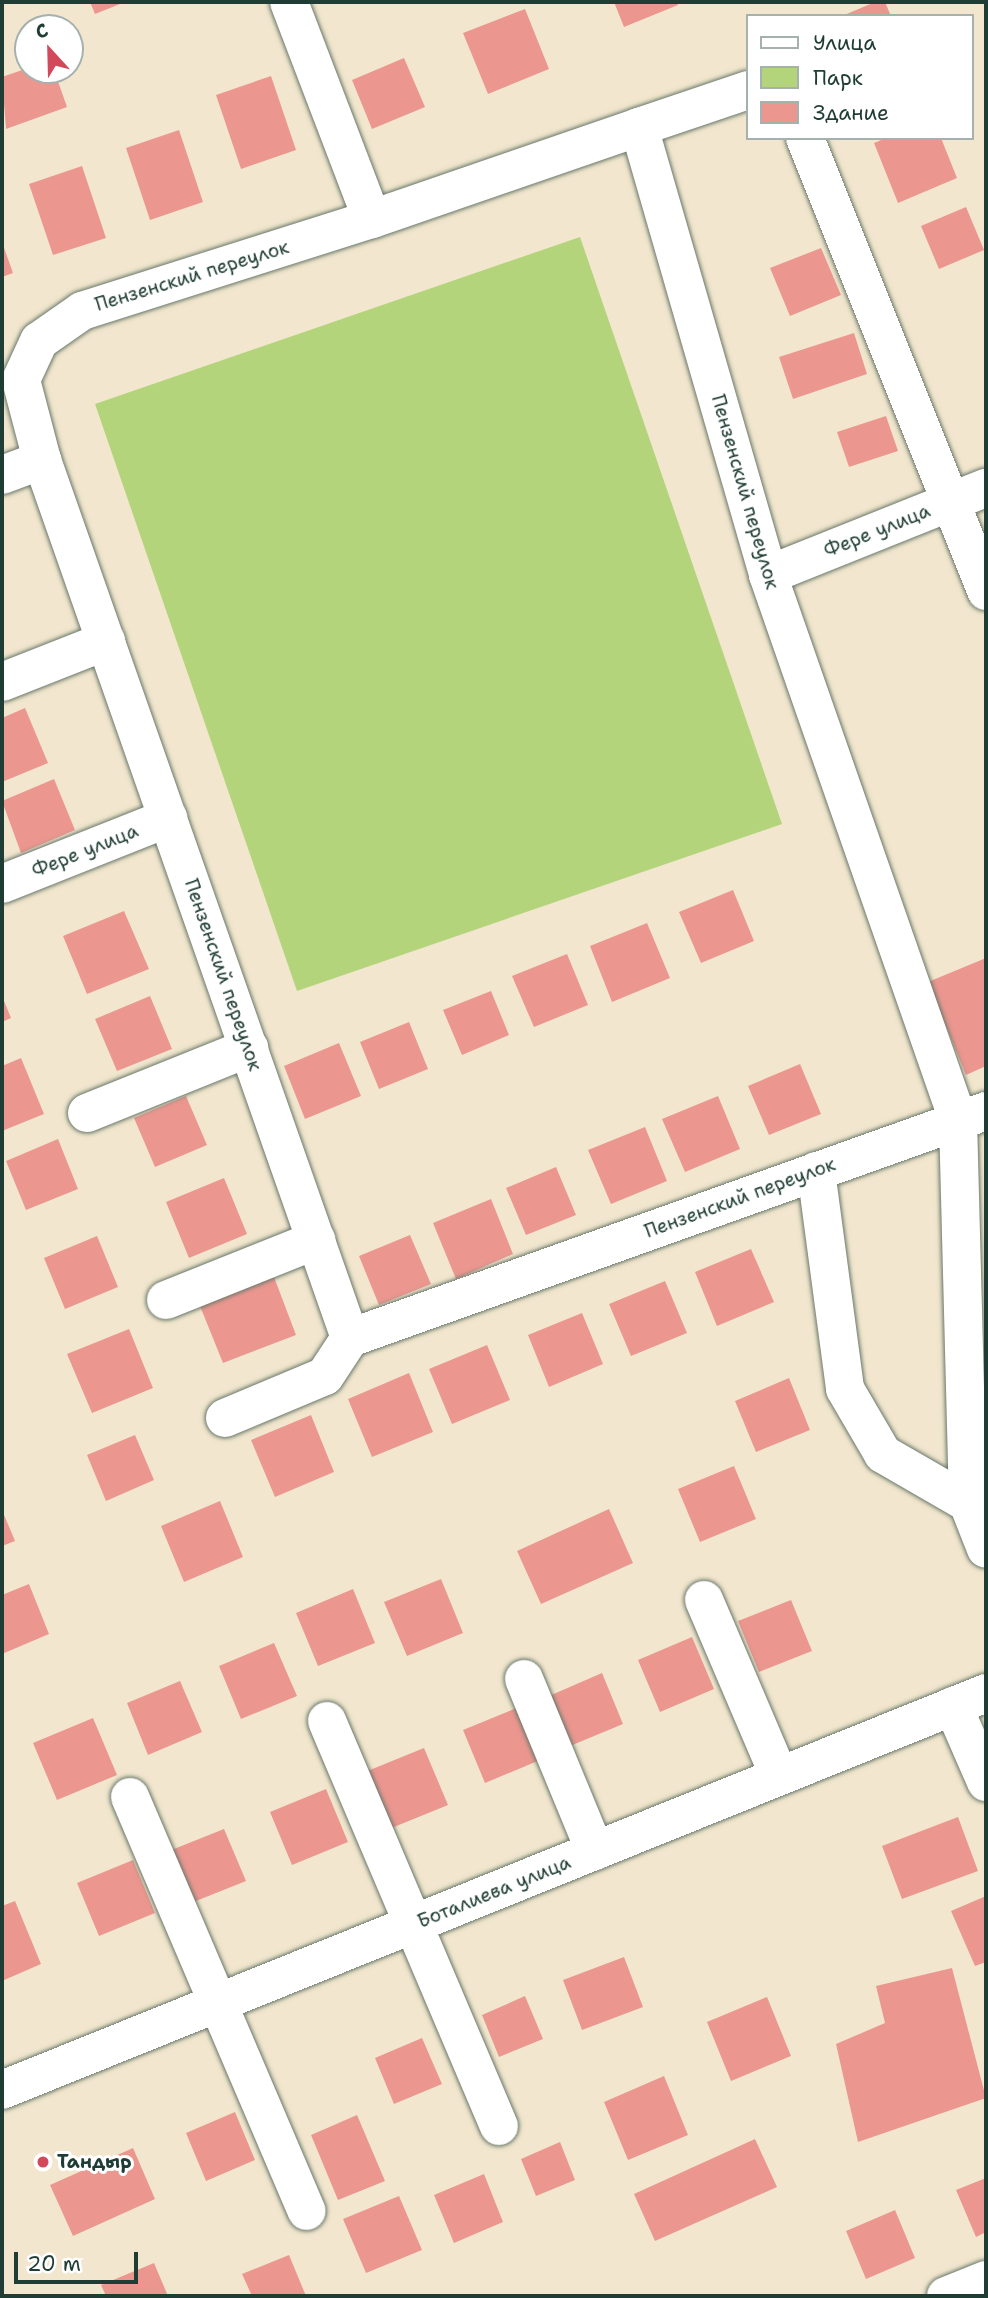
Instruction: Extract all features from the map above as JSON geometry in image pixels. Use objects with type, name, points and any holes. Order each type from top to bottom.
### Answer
[{"type":"street","points":[[289,2],[372,219]]},
{"type":"street","points":[[639,127],[746,91]]},
{"type":"street","name":"Пензенский переулок","points":[[972,1116],[350,1338],[43,460],[21,380],[39,341],[82,311],[372,219],[639,127],[768,575],[972,1116],[968,1503],[986,1549]]},
{"type":"street","points":[[806,140],[986,591]]},
{"type":"street","points":[[2,348],[39,341]]},
{"type":"street","points":[[2,475],[43,460]]},
{"type":"street","name":"Фере улица","points":[[768,575],[986,488]]},
{"type":"street","points":[[2,682],[106,641]]},
{"type":"street","name":"Фере улица","points":[[2,884],[168,818]]},
{"type":"street","points":[[87,1113],[248,1048]]},
{"type":"street","points":[[816,1171],[845,1389],[883,1454],[968,1503]]},
{"type":"street","points":[[166,1300],[316,1240]]},
{"type":"street","points":[[225,1418],[325,1376],[350,1338]]},
{"type":"street","points":[[704,1600],[779,1776]]},
{"type":"street","points":[[524,1679],[595,1851]]},
{"type":"street","points":[[970,1699],[986,1782]]},
{"type":"street","name":"Боталиева улица","points":[[2,2090],[970,1699]]},
{"type":"street","points":[[327,1721],[499,2126]]},
{"type":"street","points":[[130,1797],[307,2211]]},
{"type":"street","points":[[946,2296],[986,2280]]},
{"type":"green space","points":[[580,237],[782,824],[297,991],[95,404]]},
{"type":"building","points":[[90,2],[125,2],[95,14]]},
{"type":"building","points":[[614,2],[676,2],[678,5],[624,27]]},
{"type":"building","points":[[875,2],[885,2],[890,14],[847,14]]},
{"type":"building","points":[[525,9],[549,69],[488,94],[463,33]]},
{"type":"building","points":[[404,58],[425,107],[372,129],[352,80]]},
{"type":"building","points":[[14,73],[14,84],[59,84],[67,107],[6,129],[2,77]]},
{"type":"building","points":[[271,76],[296,150],[241,169],[216,95]]},
{"type":"building","points":[[179,130],[203,202],[150,220],[126,148]]},
{"type":"building","points":[[881,140],[942,140],[957,178],[898,203],[874,143]]},
{"type":"building","points":[[82,166],[106,238],[53,255],[29,184]]},
{"type":"building","points":[[966,207],[984,250],[939,269],[921,226]]},
{"type":"building","points":[[2,242],[13,273],[2,277]]},
{"type":"building","points":[[821,248],[841,295],[790,316],[770,268]]},
{"type":"building","points":[[854,333],[867,374],[793,399],[779,357]]},
{"type":"building","points":[[886,416],[898,451],[849,467],[837,432]]},
{"type":"building","points":[[25,708],[48,763],[2,782],[2,718]]},
{"type":"building","points":[[54,779],[75,830],[21,853],[2,801]]},
{"type":"building","points":[[733,890],[754,941],[701,963],[679,912]]},
{"type":"building","points":[[124,911],[149,969],[87,994],[63,936]]},
{"type":"building","points":[[647,923],[670,978],[612,1002],[590,946]]},
{"type":"building","points":[[567,954],[588,1005],[534,1027],[512,976]]},
{"type":"building","points":[[986,958],[986,1066],[966,1075],[928,982]]},
{"type":"building","points":[[491,991],[509,1035],[462,1055],[443,1010]]},
{"type":"building","points":[[2,996],[11,1018],[2,1022]]},
{"type":"building","points":[[150,996],[172,1049],[117,1071],[95,1019]]},
{"type":"building","points":[[409,1022],[428,1069],[379,1089],[360,1042]]},
{"type":"building","points":[[339,1043],[361,1096],[305,1119],[284,1066]]},
{"type":"building","points":[[21,1058],[44,1114],[2,1131],[2,1066]]},
{"type":"building","points":[[800,1064],[821,1114],[769,1135],[748,1086]]},
{"type":"building","points":[[186,1096],[207,1145],[155,1167],[134,1118]]},
{"type":"building","points":[[718,1096],[740,1149],[685,1172],[662,1119]]},
{"type":"building","points":[[645,1127],[667,1181],[611,1204],[588,1150]]},
{"type":"building","points":[[58,1139],[78,1189],[26,1210],[6,1161]]},
{"type":"building","points":[[556,1167],[576,1215],[526,1235],[506,1188]]},
{"type":"building","points":[[224,1178],[247,1234],[189,1258],[166,1202]]},
{"type":"building","points":[[491,1199],[513,1254],[456,1279],[433,1223]]},
{"type":"building","points":[[410,1235],[431,1284],[379,1305],[359,1256]]},
{"type":"building","points":[[97,1236],[118,1287],[65,1309],[44,1258]]},
{"type":"building","points":[[751,1249],[774,1302],[717,1326],[695,1272]]},
{"type":"building","points":[[274,1277],[296,1335],[223,1363],[200,1306]]},
{"type":"building","points":[[665,1281],[687,1333],[631,1356],[609,1304]]},
{"type":"building","points":[[582,1313],[603,1364],[549,1387],[528,1335]]},
{"type":"building","points":[[129,1329],[153,1388],[92,1413],[67,1354]]},
{"type":"building","points":[[487,1345],[510,1400],[452,1424],[429,1369]]},
{"type":"building","points":[[409,1373],[433,1432],[372,1457],[348,1399]]},
{"type":"building","points":[[789,1378],[810,1430],[756,1452],[735,1401]]},
{"type":"building","points":[[311,1415],[334,1472],[275,1497],[251,1440]]},
{"type":"building","points":[[135,1435],[154,1480],[106,1501],[87,1455]]},
{"type":"building","points":[[734,1466],[756,1519],[700,1542],[678,1489]]},
{"type":"building","points":[[220,1501],[243,1557],[184,1582],[161,1526]]},
{"type":"building","points":[[609,1509],[633,1563],[541,1604],[517,1551]]},
{"type":"building","points":[[2,1510],[15,1541],[2,1546]]},
{"type":"building","points":[[441,1579],[463,1633],[407,1656],[384,1602]]},
{"type":"building","points":[[29,1584],[49,1634],[2,1654],[2,1595]]},
{"type":"building","points":[[353,1589],[375,1643],[318,1666],[296,1613]]},
{"type":"building","points":[[791,1600],[812,1651],[759,1672],[738,1621]]},
{"type":"building","points":[[692,1637],[714,1689],[660,1712],[638,1660]]},
{"type":"building","points":[[274,1643],[297,1696],[241,1719],[219,1666]]},
{"type":"building","points":[[602,1673],[623,1724],[570,1746],[549,1696]]},
{"type":"building","points":[[180,1681],[202,1732],[148,1755],[127,1703]]},
{"type":"building","points":[[519,1707],[540,1760],[485,1783],[463,1730]]},
{"type":"building","points":[[93,1718],[117,1775],[57,1800],[33,1743]]},
{"type":"building","points":[[424,1748],[448,1805],[389,1829],[365,1772]]},
{"type":"building","points":[[326,1789],[348,1842],[292,1865],[270,1812]]},
{"type":"building","points":[[958,1817],[978,1871],[902,1899],[882,1846]]},
{"type":"building","points":[[224,1829],[246,1881],[191,1903],[169,1851]]},
{"type":"building","points":[[133,1860],[155,1913],[99,1936],[77,1883]]},
{"type":"building","points":[[986,1896],[986,1962],[975,1966],[951,1911]]},
{"type":"building","points":[[15,1901],[41,1964],[2,1981],[2,1906]]},
{"type":"building","points":[[624,1957],[643,2007],[582,2030],[563,1980]]},
{"type":"building","points":[[952,1968],[986,2098],[858,2142],[836,2044],[885,2023],[876,1986]]},
{"type":"building","points":[[525,1996],[543,2039],[499,2057],[482,2015]]},
{"type":"building","points":[[767,1997],[791,2056],[731,2081],[707,2022]]},
{"type":"building","points":[[422,2038],[442,2084],[394,2104],[375,2058]]},
{"type":"building","points":[[664,2076],[688,2135],[628,2160],[604,2102]]},
{"type":"building","points":[[235,2112],[255,2160],[206,2181],[186,2133]]},
{"type":"building","points":[[357,2115],[385,2181],[338,2200],[311,2135]]},
{"type":"building","points":[[755,2139],[777,2187],[655,2241],[634,2194]]},
{"type":"building","points":[[560,2142],[575,2180],[536,2196],[521,2159]]},
{"type":"building","points":[[133,2148],[155,2199],[73,2236],[50,2185]]},
{"type":"building","points":[[484,2174],[503,2222],[454,2243],[434,2195]]},
{"type":"building","points":[[986,2178],[986,2232],[976,2237],[956,2190]]},
{"type":"building","points":[[399,2196],[422,2250],[366,2273],[343,2219]]},
{"type":"building","points":[[895,2210],[915,2258],[866,2279],[846,2231]]},
{"type":"building","points":[[289,2255],[306,2296],[252,2296],[242,2274]]},
{"type":"building","points":[[154,2263],[168,2296],[106,2296],[101,2285]]},
{"type":"place","name":"Тандыр","points":[[43,2162]]}]
